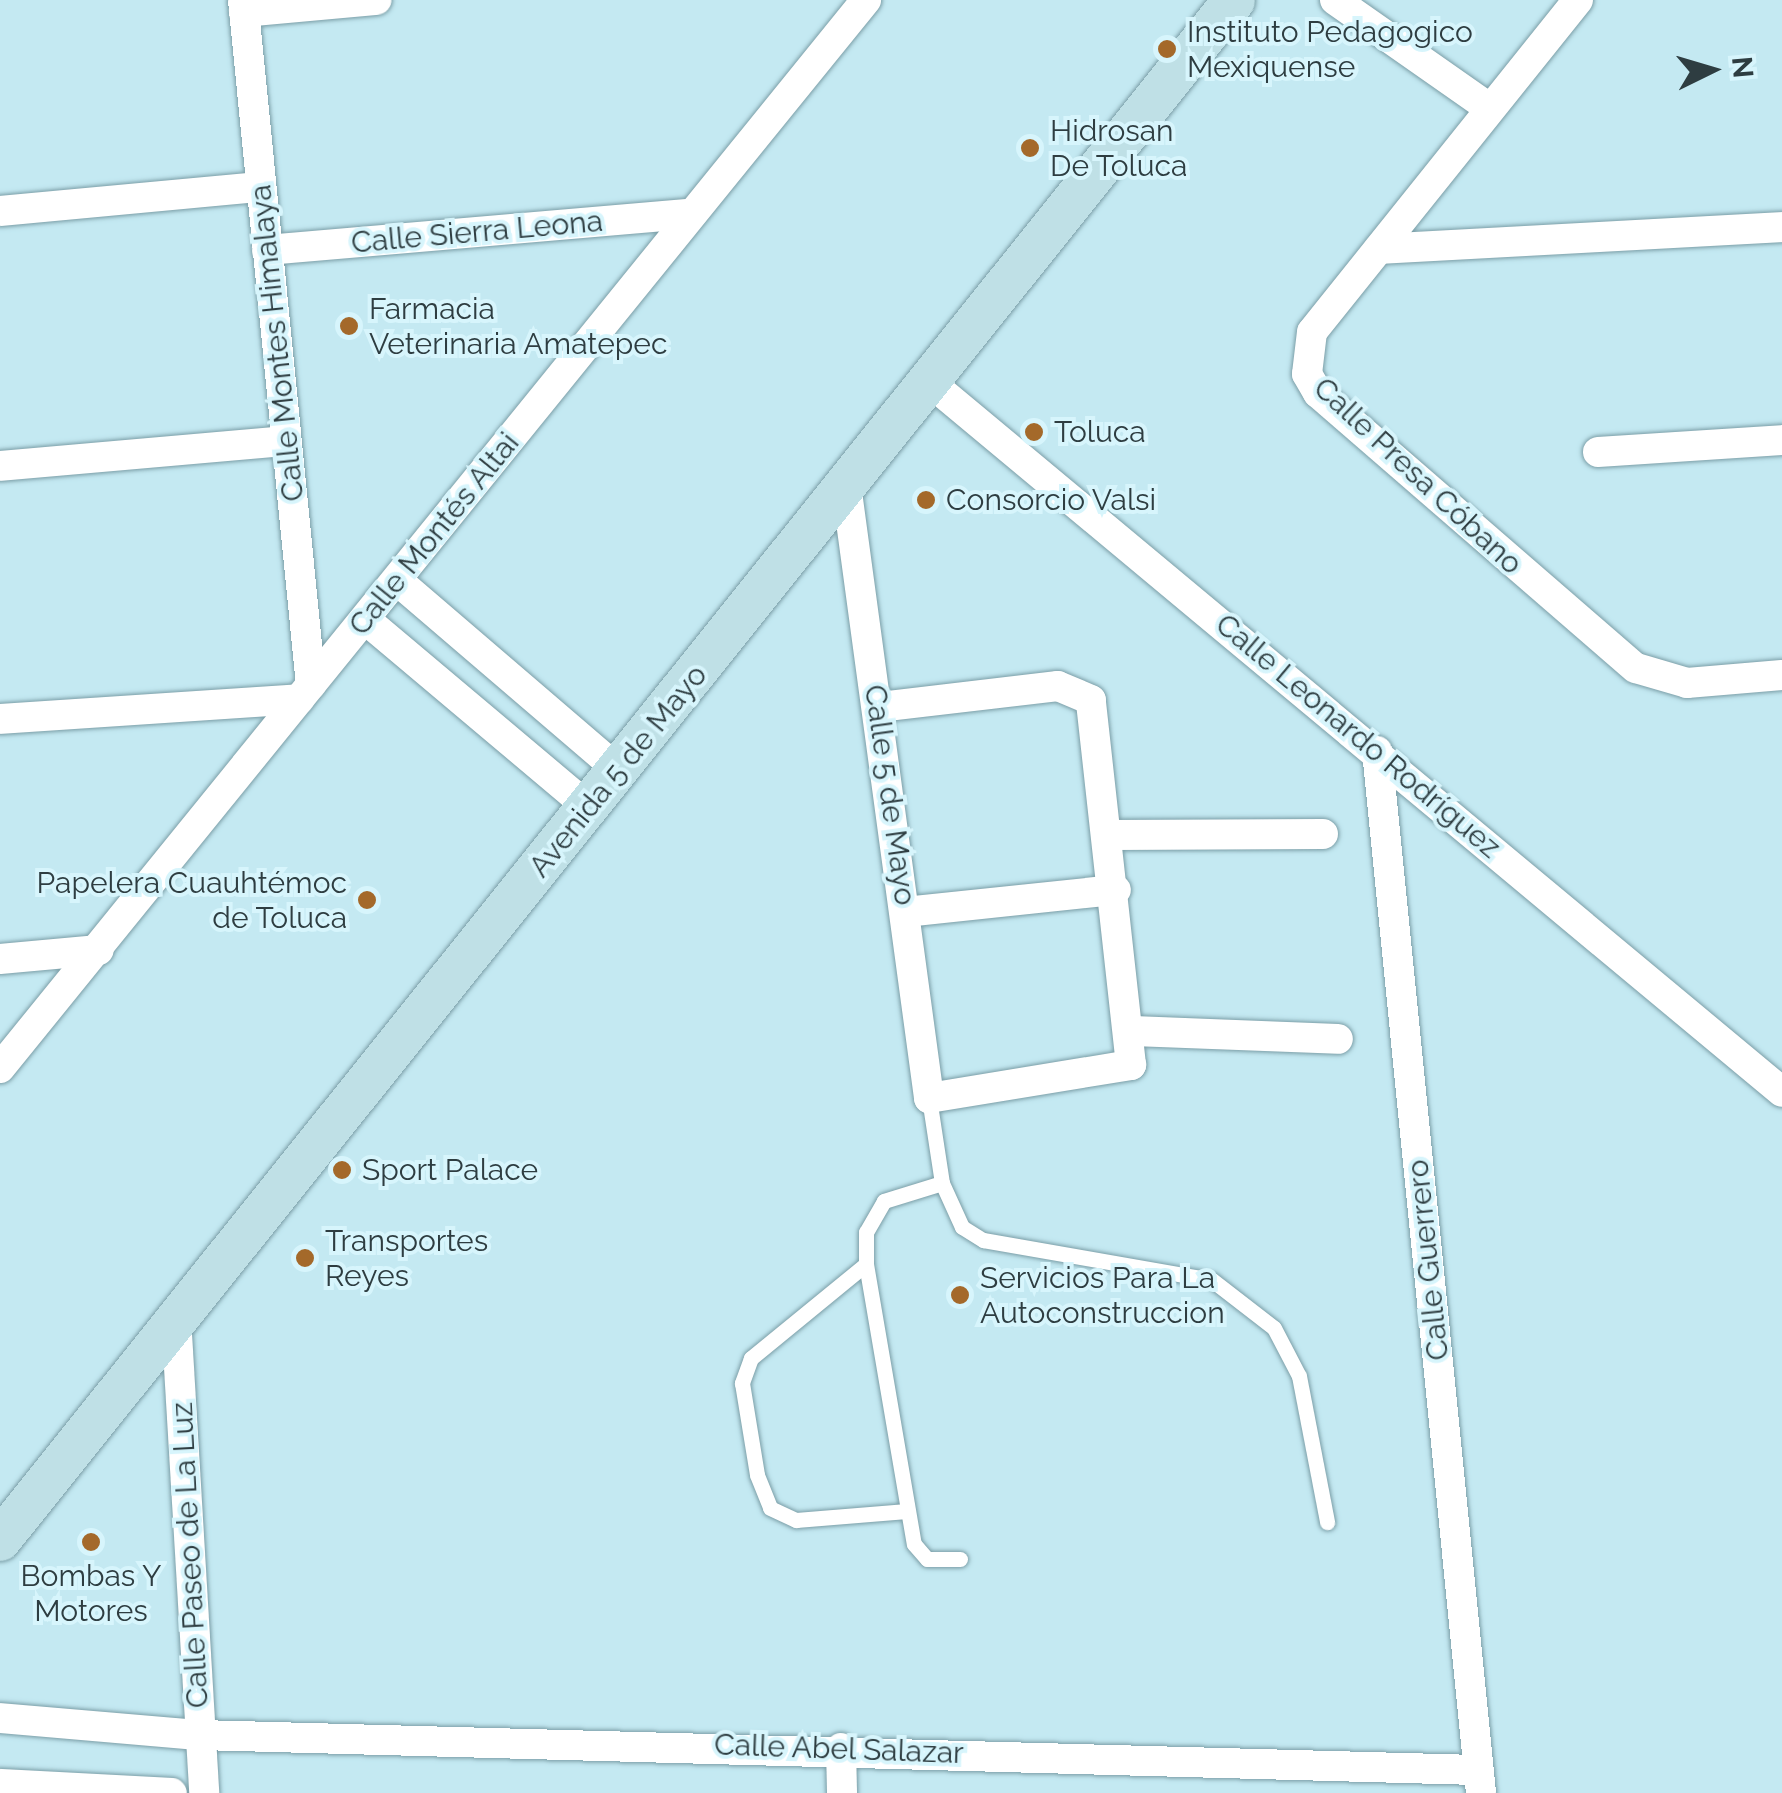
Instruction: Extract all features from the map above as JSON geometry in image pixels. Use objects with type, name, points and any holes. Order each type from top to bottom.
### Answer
[{"type":"main road","name":"Avenida 5 de Mayo","points":[[0,1540],[588,807],[847,492],[1234,0]]},
{"type":"street","points":[[243,6],[376,0]]},
{"type":"street","name":"Calle Montés Altai","points":[[0,1068],[398,582],[686,214],[866,0]]},
{"type":"street","points":[[1335,0],[1488,108]]},
{"type":"street","name":"Calle Presa Cóbano","points":[[1578,0],[1312,332],[1307,374],[1318,393],[1636,668],[1688,683],[1782,675]]},
{"type":"street","name":"Calle Montes Himalaya","points":[[243,6],[286,440],[305,692]]},
{"type":"street","points":[[0,211],[261,187]]},
{"type":"street","name":"Calle Sierra Leona","points":[[268,250],[686,214]]},
{"type":"street","points":[[1379,249],[1782,227]]},
{"type":"street","name":"Calle Leonardo Rodríguez","points":[[932,384],[1782,1092]]},
{"type":"street","points":[[0,466],[286,440]]},
{"type":"street","points":[[1598,452],[1782,440]]},
{"type":"street","name":"Calle 5 de Mayo","points":[[847,492],[929,1098]]},
{"type":"street","points":[[398,582],[618,770]]},
{"type":"street","points":[[366,620],[588,807]]},
{"type":"street","points":[[878,707],[1079,690],[1095,716],[1112,836],[1133,1031],[1131,1064],[1121,1071],[929,1098]]},
{"type":"street","points":[[0,720],[305,692]]},
{"type":"street","name":"Calle Guerrero","points":[[1377,751],[1480,1781]]},
{"type":"street","points":[[1112,836],[1323,834]]},
{"type":"street","points":[[906,912],[1116,890]]},
{"type":"street","points":[[0,960],[100,950]]},
{"type":"street","points":[[1133,1031],[1338,1039]]},
{"type":"street","name":"Calle Paseo de La Luz","points":[[176,1317],[204,1793]]},
{"type":"street","name":"Calle Abel Salazar","points":[[0,1718],[200,1735],[840,1748],[1480,1781]]},
{"type":"street","points":[[840,1748],[842,1793]]},
{"type":"street","points":[[0,1784],[172,1793]]},
{"type":"lane","points":[[929,1098],[942,1184],[962,1227],[983,1240],[1212,1280],[1243,1296],[1299,1376],[1327,1522]]},
{"type":"lane","points":[[942,1184],[884,1200],[866,1232],[866,1264],[919,1555],[960,1559]]},
{"type":"lane","points":[[866,1264],[751,1358],[742,1383],[757,1474],[770,1508],[796,1520],[908,1511]]},
{"type":"place","name":"Instituto Pedagogico Mexiquense","points":[[1167,49]]},
{"type":"place","name":"Hidrosan De Toluca","points":[[1030,148]]},
{"type":"place","name":"Farmacia Veterinaria Amatepec","points":[[349,326]]},
{"type":"place","name":"Toluca","points":[[1034,432]]},
{"type":"place","name":"Consorcio Valsi","points":[[926,500]]},
{"type":"place","name":"Papelera Cuauhtémoc de Toluca","points":[[367,900]]},
{"type":"place","name":"Sport Palace","points":[[342,1170]]},
{"type":"place","name":"Transportes Reyes","points":[[305,1258]]},
{"type":"place","name":"Servicios Para La Autoconstruccion","points":[[960,1295]]},
{"type":"place","name":"Bombas Y Motores","points":[[91,1542]]}]
